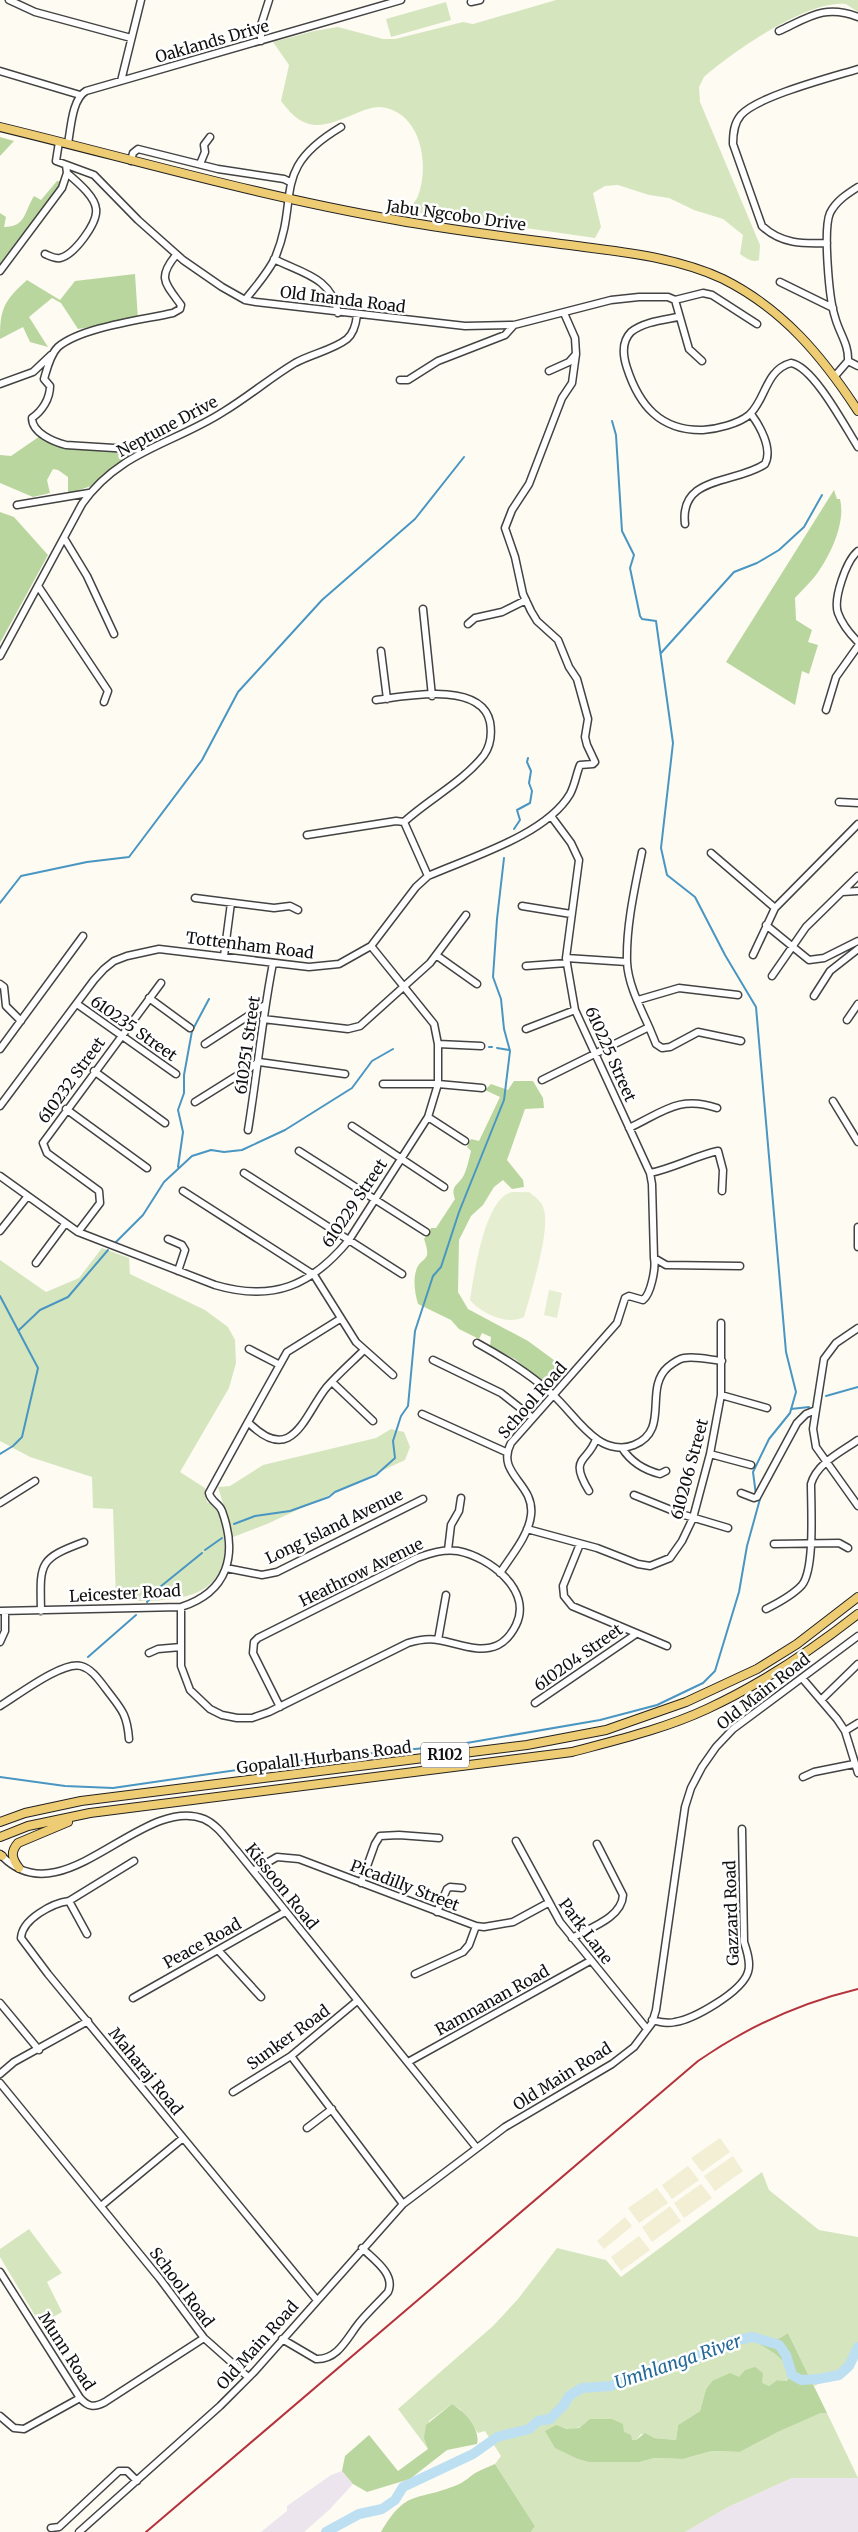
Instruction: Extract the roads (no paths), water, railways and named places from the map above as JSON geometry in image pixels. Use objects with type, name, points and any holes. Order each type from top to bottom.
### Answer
[{"type":"main road","name":"Jabu Ngcobo Drive","points":[[0,127],[288,200],[426,225],[634,254],[699,270],[739,288],[780,315],[815,351],[835,376],[858,411]]},
{"type":"main road","name":"Gopalall Hurbans Road","points":[[0,1820],[90,1800],[527,1745],[606,1730],[686,1702],[757,1669],[797,1644],[858,1598]]},
{"type":"main road","name":"Gopalall Hurbans Road","points":[[0,1837],[28,1826],[90,1813],[572,1752],[640,1734],[706,1710],[763,1680],[794,1661],[858,1614]]},
{"type":"main road","points":[[19,1868],[13,1858],[13,1850],[18,1843],[90,1813]]},
{"type":"street","points":[[10,0],[30,10],[131,38]]},
{"type":"street","points":[[121,81],[141,0]]},
{"type":"street","points":[[261,41],[261,24],[269,0]]},
{"type":"street","name":"Oaklands Drive","points":[[80,95],[86,91],[401,0]]},
{"type":"street","points":[[471,2],[480,0]]},
{"type":"street","points":[[779,31],[819,12],[834,10],[858,17]]},
{"type":"street","points":[[827,243],[790,242],[769,233],[762,226],[733,144],[733,131],[742,114],[760,102],[858,69]]},
{"type":"street","points":[[0,71],[80,95],[68,144]]},
{"type":"street","points":[[245,300],[274,260],[288,200],[290,182],[297,164],[305,154],[341,126]]},
{"type":"street","points":[[200,164],[205,152],[205,143],[210,137]]},
{"type":"street","points":[[0,271],[62,188],[67,173],[66,165],[56,161],[59,142]]},
{"type":"street","points":[[132,161],[133,153],[138,149],[218,170],[284,179],[290,182]]},
{"type":"street","name":"Old Inanda Road","points":[[66,165],[81,168],[100,180],[138,220],[176,255],[213,282],[245,300],[338,313],[465,326],[514,325],[611,300],[639,296],[668,297],[675,300]]},
{"type":"street","points":[[45,254],[58,258],[65,256],[83,240],[96,216],[95,205],[67,173]]},
{"type":"street","points":[[835,376],[848,361],[846,342],[832,308],[827,243],[829,214],[835,204],[858,186]]},
{"type":"street","points":[[0,384],[33,372],[58,347],[90,332],[173,313],[180,309],[181,305],[165,283],[163,276],[167,265],[176,255]]},
{"type":"street","points":[[274,260],[307,273],[326,287],[334,297],[338,313]]},
{"type":"street","points":[[780,282],[832,308]]},
{"type":"street","points":[[702,361],[689,349],[678,317],[675,300],[702,293],[712,295],[721,299],[757,324]]},
{"type":"street","points":[[468,624],[475,618],[502,612],[526,600],[516,557],[506,534],[506,522],[529,484],[562,398],[570,388],[576,354],[575,338],[564,313]]},
{"type":"street","name":"Neptune Drive","points":[[0,656],[89,493],[111,473],[146,450],[223,412],[297,362],[342,342],[353,331],[357,315]]},
{"type":"street","points":[[678,317],[639,328],[627,338],[624,345],[624,360],[640,399],[649,409],[671,424],[688,428],[714,428],[739,421],[750,414],[775,372],[784,365],[797,364],[815,382],[858,447]]},
{"type":"street","points":[[400,380],[408,380],[438,361],[505,335],[514,325]]},
{"type":"street","points":[[549,371],[569,362],[576,354]]},
{"type":"street","points":[[52,355],[44,379],[50,386],[50,394],[32,418],[32,423],[36,429],[53,442],[66,445],[146,450]]},
{"type":"street","points":[[848,361],[858,366]]},
{"type":"street","points":[[685,524],[685,506],[695,491],[764,464],[768,454],[767,445],[750,414]]},
{"type":"street","points":[[17,504],[89,493]]},
{"type":"street","points":[[64,538],[87,576],[114,634]]},
{"type":"street","points":[[826,710],[836,677],[858,644],[842,621],[836,604],[843,576],[848,564],[858,551]]},
{"type":"street","points":[[38,586],[108,691],[104,702]]},
{"type":"street","name":"Tottenham Road","points":[[0,1106],[104,969],[114,961],[138,952],[159,949],[309,968],[339,964],[371,946],[416,887],[428,876],[530,831],[551,816],[570,794],[578,768],[582,764],[593,764],[595,760],[585,737],[588,719],[582,703],[582,691],[558,640],[537,621],[526,600]]},
{"type":"street","points":[[423,609],[432,696]]},
{"type":"street","points":[[381,651],[387,699]]},
{"type":"street","points":[[307,835],[396,821],[404,822],[476,764],[490,745],[489,719],[476,702],[456,694],[376,700]]},
{"type":"street","points":[[839,802],[858,803]]},
{"type":"street","name":"610225 Street","points":[[551,816],[571,843],[579,860],[571,914],[567,960],[575,1010],[650,1173],[656,1271],[647,1297],[643,1300],[627,1296],[625,1306]]},
{"type":"street","points":[[404,822],[428,876]]},
{"type":"street","points":[[753,955],[775,908],[858,824]]},
{"type":"street","points":[[642,852],[631,912],[627,962],[638,1000],[656,1044],[662,1048],[670,1047],[698,1032],[741,1041]]},
{"type":"street","points":[[711,853],[775,908]]},
{"type":"street","points":[[772,976],[806,927],[823,913],[840,892],[858,876]]},
{"type":"street","points":[[840,892],[858,891]]},
{"type":"street","points":[[195,898],[274,908],[290,906],[298,910]]},
{"type":"street","points":[[224,956],[231,903]]},
{"type":"street","points":[[522,906],[571,914]]},
{"type":"street","points":[[263,1019],[354,1028],[406,986],[436,955],[466,915]]},
{"type":"street","points":[[766,924],[805,958],[815,960],[858,941]]},
{"type":"street","points":[[0,1050],[83,936]]},
{"type":"street","name":"610229 Street","points":[[0,1176],[64,1224],[78,1232],[215,1285],[250,1293],[284,1289],[314,1275],[335,1257],[349,1240],[428,1117],[438,1084],[438,1044],[434,1024],[406,986],[371,946]]},
{"type":"street","points":[[814,996],[830,971],[858,949]]},
{"type":"street","points":[[436,955],[477,984]]},
{"type":"street","points":[[526,966],[567,960],[627,962]]},
{"type":"street","name":"610251 Street","points":[[248,1130],[259,1062],[265,1005],[273,963]]},
{"type":"street","name":"610232 Street","points":[[78,1232],[100,1202],[99,1191],[47,1153],[43,1144],[66,1109],[161,983]]},
{"type":"street","points":[[0,984],[4,987],[6,1006],[21,1021]]},
{"type":"street","points":[[638,1000],[679,988],[738,995]]},
{"type":"street","points":[[148,998],[190,1028]]},
{"type":"street","name":"610235 Street","points":[[77,1004],[176,1074]]},
{"type":"street","points":[[847,1020],[858,1004]]},
{"type":"street","points":[[205,1044],[265,1005]]},
{"type":"street","points":[[526,1029],[575,1010]]},
{"type":"street","points":[[542,1080],[649,1027]]},
{"type":"street","points":[[438,1044],[481,1046]]},
{"type":"street","points":[[195,1102],[259,1062],[345,1074]]},
{"type":"street","points":[[94,1071],[165,1122]]},
{"type":"street","points":[[382,1084],[438,1084],[482,1088]]},
{"type":"street","points":[[833,1101],[858,1142]]},
{"type":"street","points":[[629,1128],[684,1102],[717,1108]]},
{"type":"street","points":[[66,1109],[147,1168]]},
{"type":"street","points":[[428,1117],[465,1141]]},
{"type":"street","points":[[352,1126],[444,1187]]},
{"type":"street","points":[[299,1151],[426,1232]]},
{"type":"street","points":[[650,1173],[674,1168],[702,1155],[718,1152],[723,1170],[722,1191]]},
{"type":"street","points":[[244,1173],[402,1274]]},
{"type":"street","points":[[183,1191],[211,1205],[314,1275],[340,1319],[364,1350],[392,1375]]},
{"type":"street","points":[[0,1231],[27,1197]]},
{"type":"street","points":[[36,1263],[64,1224]]},
{"type":"street","points":[[858,1227],[858,1247]]},
{"type":"street","points":[[168,1239],[182,1245],[185,1250],[178,1271]]},
{"type":"street","points":[[654,1258],[666,1265],[740,1266]]},
{"type":"street","name":"School Road","points":[[500,1573],[527,1529],[532,1510],[529,1495],[509,1468],[506,1452],[533,1418],[610,1333],[620,1319],[625,1306]]},
{"type":"street","points":[[340,1319],[292,1347],[278,1364],[248,1422],[272,1438],[292,1436],[302,1428],[321,1395],[364,1350]]},
{"type":"street","name":"610206 Street","points":[[527,1529],[580,1544],[638,1564],[650,1566],[661,1564],[676,1551],[693,1518],[710,1454],[721,1395],[721,1322]]},
{"type":"street","points":[[858,1328],[836,1343],[824,1359],[813,1439],[826,1463],[858,1506]]},
{"type":"street","points":[[477,1343],[522,1368],[554,1395],[596,1439],[607,1445],[622,1448],[635,1444],[651,1431],[657,1411],[656,1387],[669,1366],[683,1358],[722,1362]]},
{"type":"street","points":[[250,1348],[278,1364]]},
{"type":"street","points":[[433,1360],[501,1393],[533,1418]]},
{"type":"street","points":[[332,1382],[373,1421]]},
{"type":"street","points":[[721,1395],[767,1408]]},
{"type":"street","points":[[741,1493],[754,1498],[757,1497],[797,1423],[806,1414],[816,1410]]},
{"type":"street","points":[[422,1414],[506,1452]]},
{"type":"street","name":"Leicester Road","points":[[2,1611],[181,1607],[203,1597],[213,1589],[226,1568],[231,1545],[220,1506],[209,1496],[216,1479],[248,1422]]},
{"type":"street","points":[[589,1491],[580,1467],[583,1457],[596,1439]]},
{"type":"street","points":[[766,1609],[778,1603],[803,1584],[811,1542],[811,1484],[818,1470],[858,1440]]},
{"type":"street","points":[[622,1448],[631,1461],[644,1469],[660,1474],[666,1471]]},
{"type":"street","points":[[710,1454],[751,1466]]},
{"type":"street","points":[[0,1503],[35,1481]]},
{"type":"street","points":[[634,1495],[693,1518],[728,1528]]},
{"type":"street","points":[[448,1550],[451,1525],[459,1511],[461,1498]]},
{"type":"street","name":"Long Island Avenue","points":[[226,1568],[262,1575],[278,1572],[423,1499]]},
{"type":"street","points":[[41,1611],[40,1579],[45,1563],[50,1557],[84,1542]]},
{"type":"street","points":[[774,1544],[838,1543],[848,1548]]},
{"type":"street","points":[[580,1544],[567,1572],[563,1586],[564,1596],[572,1606],[667,1646]]},
{"type":"street","name":"Heathrow Avenue","points":[[181,1607],[182,1666],[190,1690],[210,1709],[222,1715],[252,1718],[280,1708],[408,1643],[427,1639],[482,1648],[498,1644],[507,1638],[514,1628],[520,1610],[516,1591],[500,1573],[468,1554],[448,1550],[417,1558],[258,1638],[254,1642],[253,1653],[280,1708]]},
{"type":"street","points":[[438,1640],[446,1596]]},
{"type":"street","points":[[0,1642],[5,1631],[2,1611]]},
{"type":"street","name":"610204 Street","points":[[535,1703],[636,1634]]},
{"type":"street","name":"Old Main Road","points":[[79,2532],[192,2432],[241,2385],[403,2204],[476,2147],[612,2064],[634,2047],[647,2030],[656,2010],[668,1932],[680,1828],[691,1788],[716,1747],[733,1729],[858,1636]]},
{"type":"street","points":[[149,1653],[158,1649],[181,1647]]},
{"type":"street","points":[[821,1700],[858,1664]]},
{"type":"street","points":[[0,1706],[64,1667],[81,1666],[95,1675],[121,1708],[128,1719],[129,1739]]},
{"type":"street","points":[[802,1678],[845,1731],[858,1773]]},
{"type":"street","points":[[845,1731],[858,1723]]},
{"type":"street","points":[[803,1777],[820,1770],[854,1764]]},
{"type":"street","name":"Kissoon Road","points":[[1,1855],[19,1868],[46,1874],[63,1871],[79,1864],[139,1831],[184,1816],[206,1820],[217,1828],[253,1871],[476,2147]]},
{"type":"street","name":"Gazzard Road","points":[[652,2020],[668,2024],[688,2019],[721,2000],[736,1987],[748,1972],[748,1954],[744,1942],[742,1829]]},
{"type":"street","points":[[361,1883],[375,1844],[380,1836],[399,1835],[439,1838]]},
{"type":"street","name":"Park Lane","points":[[516,1841],[548,1903],[572,1938],[647,2030]]},
{"type":"street","points":[[572,1938],[615,1913],[622,1902],[623,1895],[597,1844]]},
{"type":"street","name":"Picadilly Street","points":[[253,1871],[269,1861],[288,1857],[299,1859],[476,1926],[498,1926],[513,1922],[548,1903]]},
{"type":"street","points":[[87,1934],[69,1901],[134,1861]]},
{"type":"street","points":[[437,1912],[447,1889],[462,1888]]},
{"type":"street","name":"Maharaj Road","points":[[69,1901],[54,1905],[38,1915],[25,1926],[21,1938],[48,1974],[316,2299]]},
{"type":"street","name":"Peace Road","points":[[133,1998],[285,1912]]},
{"type":"street","points":[[415,1974],[463,1952],[469,1945],[476,1926]]},
{"type":"street","points":[[218,1950],[261,1997]]},
{"type":"street","name":"Ramnanan Road","points":[[408,2062],[590,1961]]},
{"type":"street","name":"Sunker Road","points":[[233,2092],[291,2056],[357,2001]]},
{"type":"street","points":[[0,2003],[39,2050]]},
{"type":"street","points":[[0,2074],[14,2062],[39,2050],[88,2021]]},
{"type":"street","points":[[291,2056],[403,2204]]},
{"type":"street","name":"School Road","points":[[1,2084],[160,2279],[204,2338],[248,2377]]},
{"type":"street","points":[[307,2128],[332,2109]]},
{"type":"street","points":[[101,2206],[183,2138]]},
{"type":"street","points":[[282,2339],[316,2359],[333,2354],[346,2343],[359,2324],[388,2292],[390,2286],[387,2274],[362,2248]]},
{"type":"street","name":"Munn Road","points":[[0,2272],[80,2398],[90,2406],[98,2406],[204,2338]]},
{"type":"street","points":[[241,2385],[242,2372]]},
{"type":"street","points":[[2,2420],[14,2428],[24,2430],[80,2398]]},
{"type":"street","points":[[51,2528],[58,2527],[119,2471],[127,2471],[137,2481]]},
{"type":"waterway","points":[[612,421],[616,435],[622,531],[634,555],[630,568],[640,616],[642,619],[656,621],[673,743],[661,848],[667,875],[695,897],[725,955],[756,1007],[786,1352],[796,1392],[790,1413],[769,1439],[753,1472],[756,1495]]},
{"type":"waterway","points":[[0,903],[21,876],[87,862],[129,857],[202,760],[238,692],[322,600],[415,519],[464,457]]},
{"type":"waterway","points":[[661,653],[734,572],[757,563],[779,550],[804,527],[822,495]]},
{"type":"waterway","points":[[514,829],[520,820],[517,810],[530,803],[532,791],[529,783],[531,771],[527,762],[528,758]]},
{"type":"waterway","points":[[234,1524],[255,1516],[290,1511],[329,1497],[335,1492],[376,1475],[395,1458],[393,1441],[401,1416],[408,1406],[415,1331],[433,1276],[441,1267],[459,1212],[504,1100],[510,1051],[504,1029],[501,999],[493,977],[504,858]]},
{"type":"waterway","points":[[178,1167],[183,1132],[178,1110],[184,1093],[184,1075],[192,1031],[209,999]]},
{"type":"waterway","points":[[497,1048],[509,1050]]},
{"type":"waterway","points":[[116,1242],[143,1215],[164,1182],[192,1156],[211,1150],[224,1152],[242,1150],[285,1130],[352,1088],[372,1061],[393,1049]]},
{"type":"waterway","points":[[19,1330],[40,1310],[68,1297],[108,1250]]},
{"type":"waterway","points":[[0,1296],[38,1368],[22,1437],[13,1446],[0,1454]]},
{"type":"waterway","points":[[826,1396],[858,1387]]},
{"type":"waterway","points":[[791,1409],[809,1407]]},
{"type":"waterway","points":[[0,1777],[65,1786],[113,1788],[305,1760],[455,1745],[600,1720],[657,1705],[703,1683],[715,1671],[739,1592],[747,1546],[760,1499]]},
{"type":"waterway","points":[[205,1550],[222,1538]]},
{"type":"waterway","points":[[147,1602],[160,1587],[202,1553]]},
{"type":"waterway","points":[[88,1657],[136,1615]]},
{"type":"waterway","name":"Umhlanga River","points":[[326,2532],[359,2514],[382,2509],[395,2500],[403,2487],[473,2454],[497,2437],[529,2429],[538,2421],[550,2419],[564,2405],[569,2396],[582,2388],[611,2386],[658,2366],[682,2364],[696,2359],[705,2351],[715,2349],[732,2341],[753,2337],[779,2345],[786,2355],[792,2375],[801,2380],[818,2379],[839,2375],[849,2366],[858,2347]]},
{"type":"railway","points":[[146,2532],[698,2061],[755,2027],[815,2001],[858,1989]]}]
